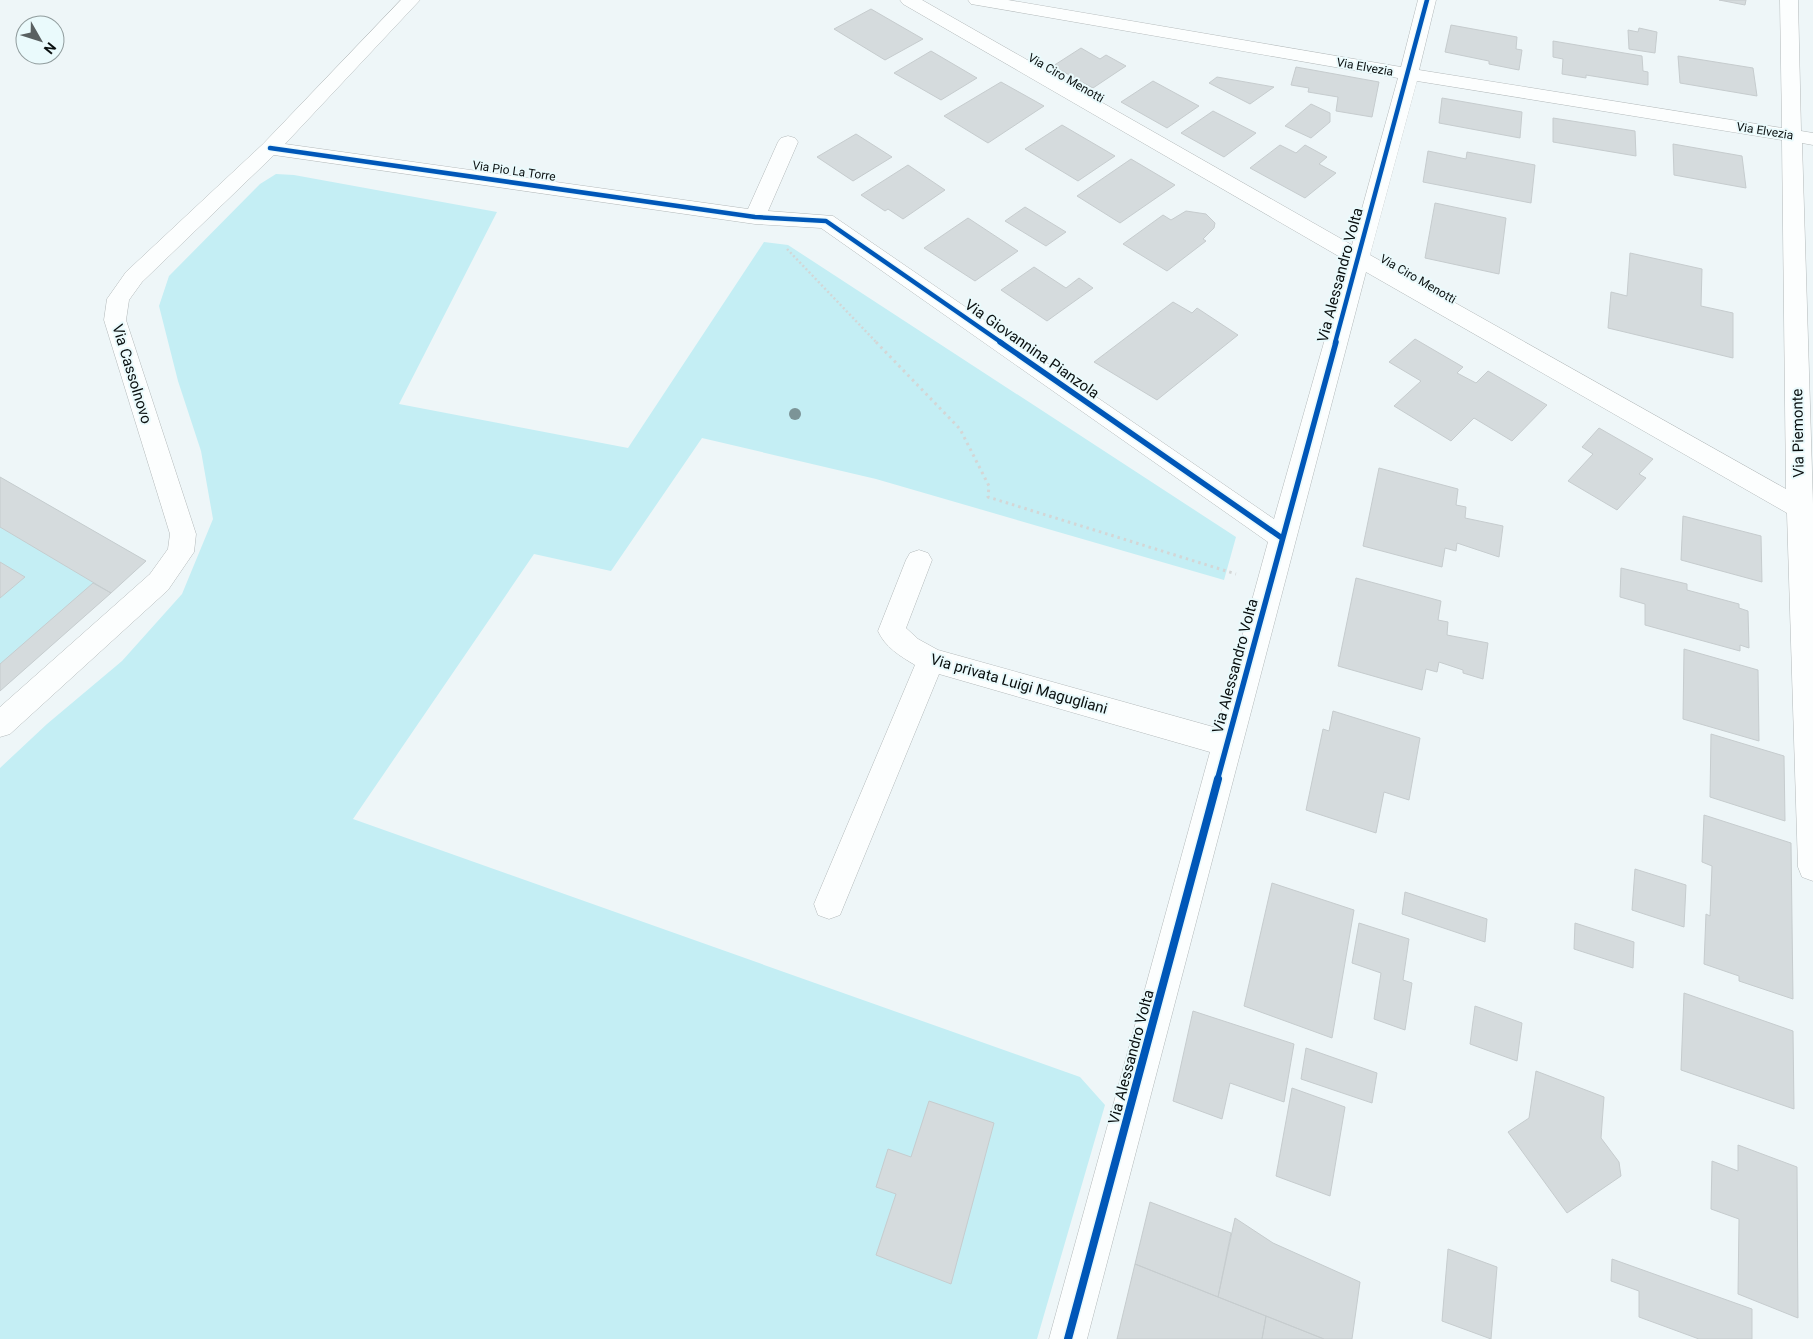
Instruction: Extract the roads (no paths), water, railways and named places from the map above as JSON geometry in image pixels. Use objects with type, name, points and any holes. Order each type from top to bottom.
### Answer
[{"type":"street","name":"Via Cassolnovo","points":[[0,725],[159,582],[181,552],[183,534],[115,320],[118,299],[134,277],[270,148],[411,0]]},
{"type":"street","name":"Via Ciro Menotti","points":[[909,0],[1806,512]]},
{"type":"street","name":"Via Elvezia","points":[[977,0],[1409,74],[1803,137]]},
{"type":"street","name":"Via Alessandro Volta","points":[[1068,1339],[1282,538],[1409,74],[1427,0]]},
{"type":"street","name":"Via Piemonte","points":[[1790,0],[1803,137],[1806,512],[1813,867]]},
{"type":"street","points":[[755,217],[788,142]]},
{"type":"street","name":"Via Pio La Torre","points":[[270,148],[755,217]]},
{"type":"street","name":"Via Giovannina Pianzola","points":[[755,217],[826,221],[1282,538]]},
{"type":"street","name":"Via privata Luigi Magugliani","points":[[918,560],[891,631],[908,647],[931,660],[1227,744]]},
{"type":"street","points":[[829,904],[931,660]]}]
